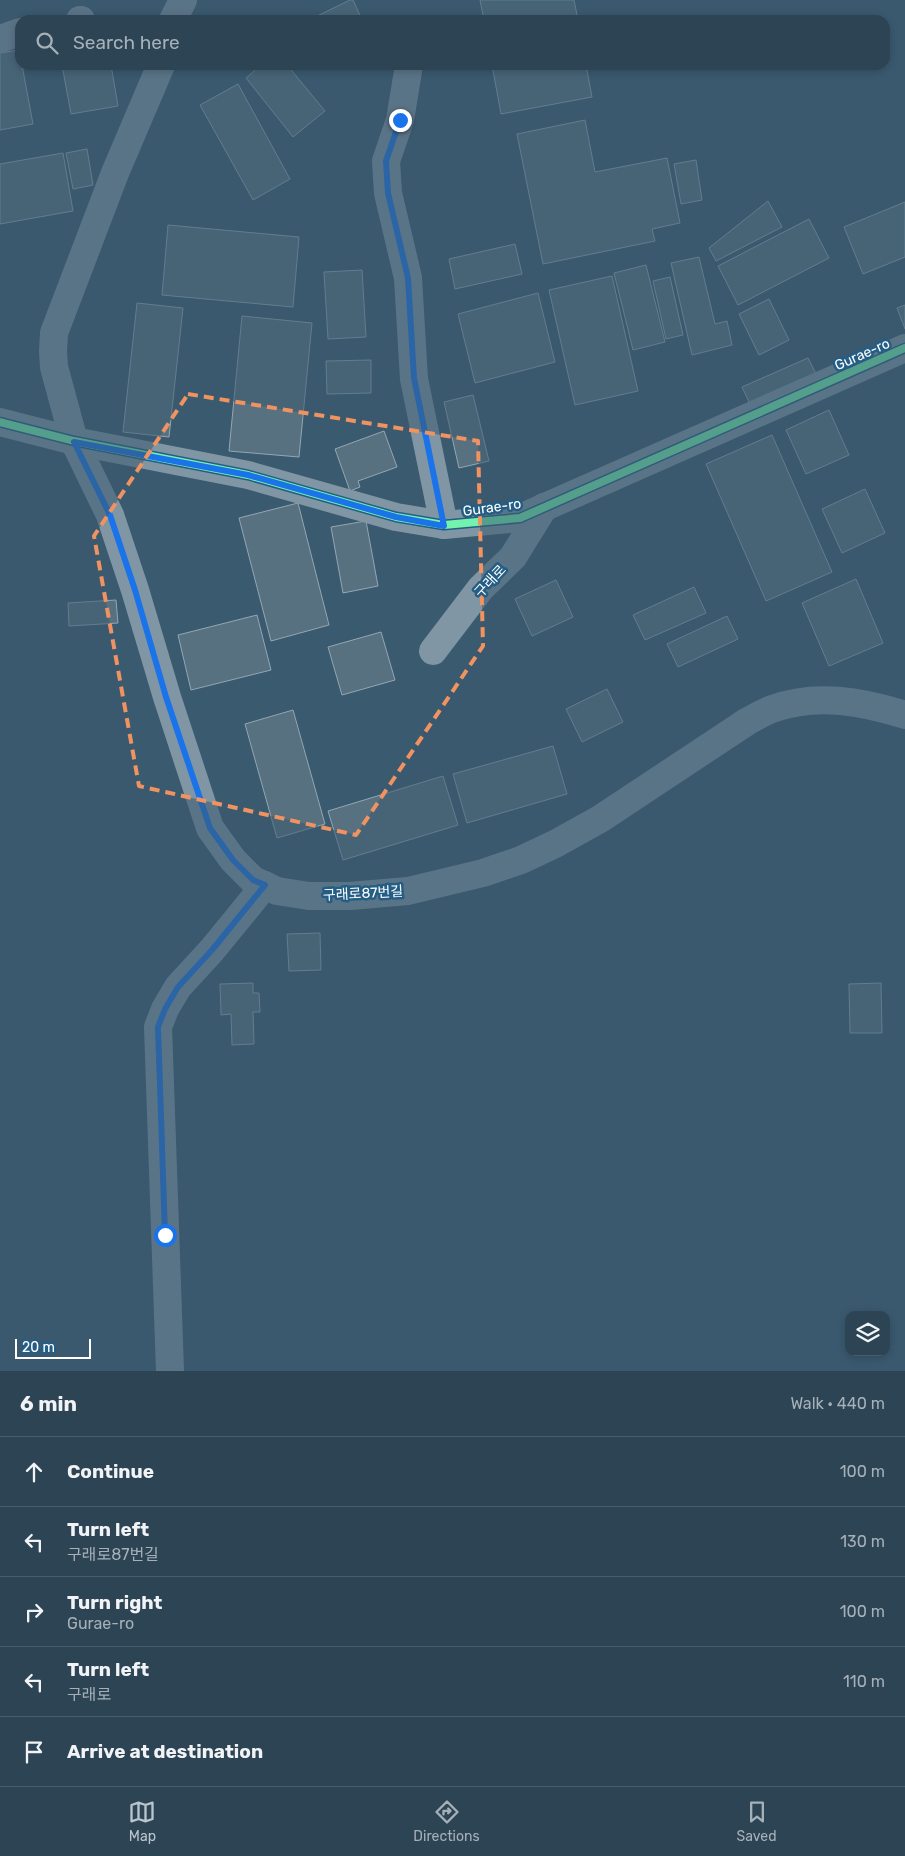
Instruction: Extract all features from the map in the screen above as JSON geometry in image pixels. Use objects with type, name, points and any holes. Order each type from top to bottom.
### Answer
[{"type":"street","points":[[176,15],[184,0]]},
{"type":"street","points":[[0,39],[15,34]]},
{"type":"street","name":"구래로87번길","points":[[159,70],[115,173],[54,333],[54,367],[74,442],[110,515],[135,590],[166,697],[210,828],[233,860],[253,880],[277,891],[308,896],[350,896],[408,891],[483,873],[521,860],[600,819],[748,721],[772,709],[794,703],[844,700],[879,707],[905,715]]},
{"type":"street","points":[[408,70],[400,120],[386,161],[388,193],[408,278],[414,378],[444,526]]},
{"type":"street","name":"Gurae-ro","points":[[0,422],[74,442],[248,475],[396,517],[444,526],[520,518],[905,348]]},
{"type":"street","name":"구래로","points":[[432,651],[481,588],[513,557],[544,507]]},
{"type":"street","points":[[170,1371],[158,1027],[165,1009],[178,987],[212,950],[265,885]]},
{"type":"highlighted area","points":[[188,394],[478,441],[483,646],[356,835],[139,786],[94,536]]},
{"type":"building","points":[[353,0],[360,15],[319,15]]},
{"type":"building","points":[[480,0],[574,0],[577,15],[483,15]]},
{"type":"building","points":[[15,51],[15,70],[23,70],[33,124],[0,130],[0,53]]},
{"type":"building","points":[[63,70],[112,70],[118,106],[71,114]]},
{"type":"building","points":[[255,70],[291,70],[325,111],[293,137],[246,78]]},
{"type":"building","points":[[493,70],[587,70],[592,97],[501,114]]},
{"type":"building","points":[[238,84],[290,179],[253,200],[200,105]]},
{"type":"building","points":[[585,120],[595,172],[667,158],[680,223],[652,229],[655,241],[543,264],[517,134]]},
{"type":"building","points":[[87,149],[93,185],[73,189],[66,153]]},
{"type":"building","points":[[63,153],[73,211],[0,224],[0,164]]},
{"type":"building","points":[[696,160],[702,200],[681,204],[674,164]]},
{"type":"building","points":[[768,201],[782,227],[716,261],[709,248]]},
{"type":"building","points":[[905,202],[905,257],[863,274],[844,227]]},
{"type":"building","points":[[809,219],[829,258],[738,305],[718,266]]},
{"type":"building","points":[[168,225],[299,237],[293,307],[162,295]]},
{"type":"building","points":[[515,244],[522,274],[455,289],[449,259]]},
{"type":"building","points":[[699,257],[715,324],[727,321],[732,345],[692,355],[671,263]]},
{"type":"building","points":[[646,265],[665,342],[633,350],[614,273]]},
{"type":"building","points":[[362,270],[366,337],[328,339],[324,272]]},
{"type":"building","points":[[612,276],[638,391],[575,405],[549,290]]},
{"type":"building","points":[[670,277],[683,335],[666,339],[653,281]]},
{"type":"building","points":[[538,293],[555,362],[475,383],[458,314]]},
{"type":"building","points":[[769,299],[789,340],[759,355],[739,314]]},
{"type":"building","points":[[137,303],[183,308],[169,437],[123,432]]},
{"type":"building","points":[[905,305],[905,329],[897,308]]},
{"type":"building","points":[[242,316],[312,323],[299,457],[229,451]]},
{"type":"building","points":[[808,358],[816,374],[750,404],[742,387]]},
{"type":"building","points":[[371,360],[371,393],[327,394],[326,361]]},
{"type":"building","points":[[473,395],[489,461],[459,468],[444,402]]},
{"type":"building","points":[[829,410],[849,455],[806,474],[786,430]]},
{"type":"building","points":[[384,431],[397,467],[358,481],[360,487],[350,491],[335,449]]},
{"type":"building","points":[[772,435],[832,572],[766,601],[706,464]]},
{"type":"building","points":[[865,489],[885,533],[842,553],[822,509]]},
{"type":"building","points":[[298,503],[329,625],[271,641],[239,518]]},
{"type":"building","points":[[366,521],[378,586],[343,593],[331,527]]},
{"type":"building","points":[[856,579],[883,643],[829,666],[802,603]]},
{"type":"building","points":[[556,580],[573,617],[532,636],[515,599]]},
{"type":"building","points":[[694,587],[706,613],[645,640],[633,615]]},
{"type":"building","points":[[116,600],[118,623],[69,626],[68,603]]},
{"type":"building","points":[[257,615],[271,670],[191,690],[178,635]]},
{"type":"building","points":[[727,616],[738,639],[678,667],[667,644]]},
{"type":"building","points":[[381,632],[395,680],[342,695],[328,647]]},
{"type":"building","points":[[607,689],[623,722],[582,742],[566,709]]},
{"type":"building","points":[[293,710],[325,824],[277,838],[245,724]]},
{"type":"building","points":[[553,746],[567,794],[467,823],[453,774]]},
{"type":"building","points":[[443,776],[458,825],[343,860],[328,811]]},
{"type":"building","points":[[320,933],[321,970],[289,971],[287,934]]},
{"type":"building","points":[[253,983],[253,993],[259,993],[260,1012],[253,1012],[254,1044],[232,1045],[231,1014],[221,1015],[220,984]]},
{"type":"building","points":[[881,983],[882,1033],[850,1033],[849,984]]},
{"type":"cycle path","points":[[0,422],[74,441],[248,475],[396,517],[444,525],[520,518],[905,348]]},
{"type":"route","points":[[165,1235],[158,1027],[165,1009],[178,987],[212,950],[265,885],[253,880],[233,860],[210,828],[166,697],[135,590],[110,515],[74,442],[248,475],[396,517],[444,526],[414,378],[408,278],[388,193],[386,161],[400,120]]}]
